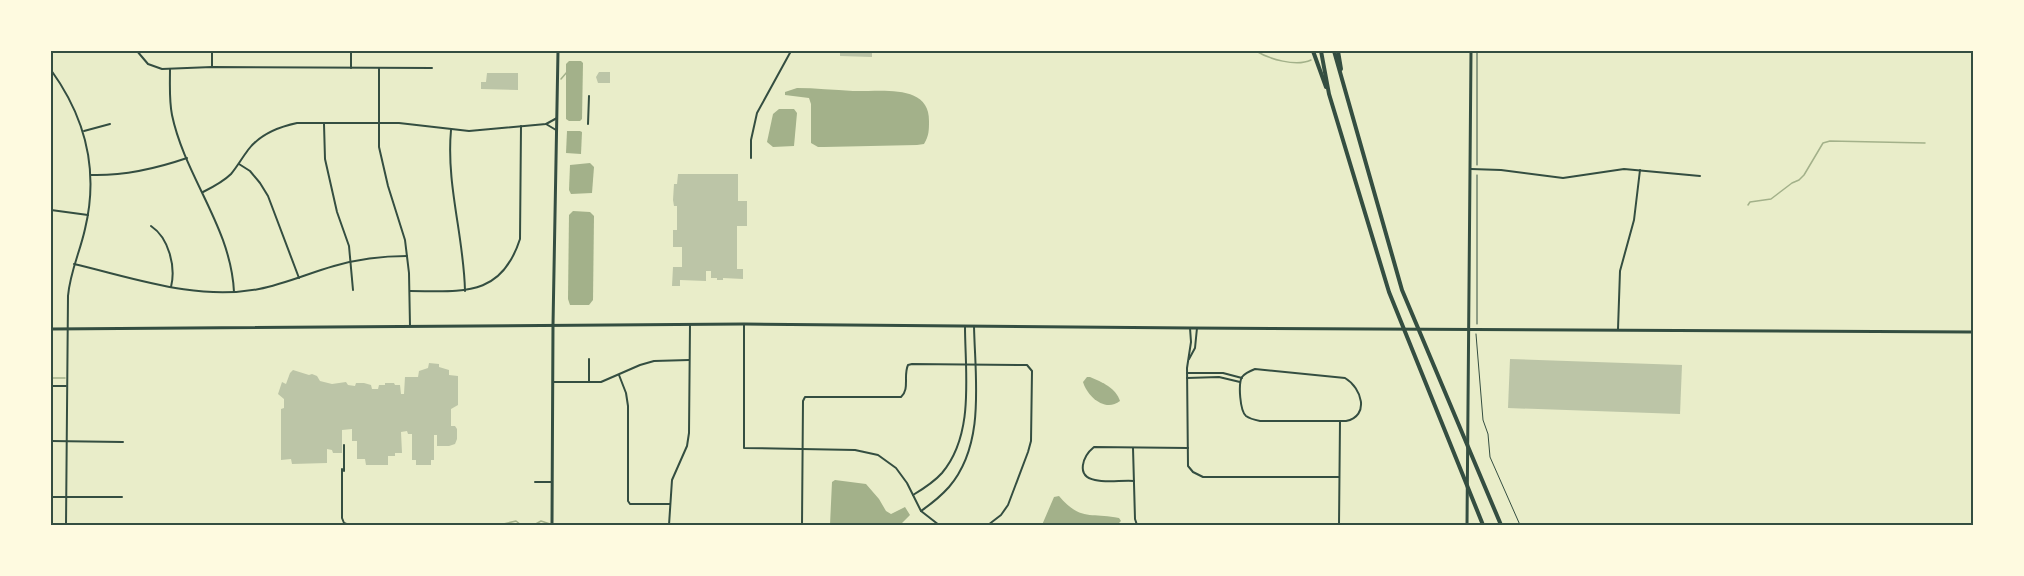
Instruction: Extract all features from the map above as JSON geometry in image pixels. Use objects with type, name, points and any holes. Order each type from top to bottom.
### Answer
[{"type":"highway","points":[[1313,51],[1332,102],[1389,292],[1483,525]]},
{"type":"highway","points":[[1321,51],[1332,102]]},
{"type":"highway","points":[[1336,51],[1344,91],[1402,290],[1501,525]]},
{"type":"street","points":[[137,51],[148,64],[162,69],[212,67],[432,68]]},
{"type":"street","points":[[212,51],[212,67]]},
{"type":"street","points":[[351,51],[351,68]]},
{"type":"street","points":[[552,525],[552,382],[558,51]]},
{"type":"street","points":[[751,158],[751,140],[757,113],[791,51]]},
{"type":"street","points":[[1467,525],[1472,51]]},
{"type":"street","points":[[379,68],[382,165],[400,223],[407,256],[410,326]]},
{"type":"street","points":[[170,69],[172,114],[187,158],[225,244],[234,292]]},
{"type":"street","points":[[51,70],[72,103],[84,131],[91,175],[85,230],[69,282],[66,525]]},
{"type":"street","points":[[588,124],[589,96]]},
{"type":"street","points":[[203,192],[224,180],[239,164],[249,148],[260,138],[270,131],[297,123],[399,123],[451,130],[485,130],[546,124],[557,118]]},
{"type":"street","points":[[84,131],[110,124]]},
{"type":"street","points":[[324,124],[325,159],[337,212],[349,246],[353,290]]},
{"type":"street","points":[[546,124],[556,131]]},
{"type":"street","points":[[410,291],[477,289],[498,277],[507,267],[520,239],[521,125]]},
{"type":"street","points":[[451,130],[450,172],[464,263],[465,291]]},
{"type":"street","points":[[91,175],[129,174],[187,158]]},
{"type":"street","points":[[239,164],[255,177],[268,196],[299,278]]},
{"type":"street","points":[[1471,169],[1501,170],[1563,178],[1609,170],[1640,170],[1700,176]]},
{"type":"street","points":[[1618,330],[1620,271],[1634,220],[1640,170]]},
{"type":"street","points":[[51,210],[88,215]]},
{"type":"street","points":[[151,226],[159,231],[170,255],[174,276],[171,287]]},
{"type":"street","points":[[74,264],[191,292],[234,292],[258,289],[352,261],[386,256],[407,256]]},
{"type":"street","points":[[669,525],[672,480],[687,446],[689,433],[690,324]]},
{"type":"street","points":[[51,329],[744,324],[1973,332]]},
{"type":"street","points":[[744,324],[744,448],[855,450],[878,455],[896,468],[921,511],[939,525]]},
{"type":"street","points":[[913,495],[942,473],[958,445],[963,428],[965,407],[965,326]]},
{"type":"street","points":[[921,511],[949,487],[966,459],[971,445],[975,414],[974,326]]},
{"type":"street","points":[[1190,328],[1187,373],[1188,466],[1193,472],[1203,477],[1339,477]]},
{"type":"street","points":[[1189,359],[1195,348],[1197,328]]},
{"type":"street","points":[[589,359],[589,382]]},
{"type":"street","points":[[552,382],[601,382],[654,361],[689,360]]},
{"type":"street","points":[[802,525],[802,401],[805,398],[808,396],[900,397],[906,390],[908,365],[1027,365],[1032,371],[1031,441],[1008,505],[990,524]]},
{"type":"street","points":[[1259,369],[1345,378],[1357,388],[1361,407],[1354,418],[1340,421],[1260,421],[1249,418],[1241,408],[1241,380],[1251,370],[1259,369]]},
{"type":"street","points":[[1187,373],[1223,373],[1241,380]]},
{"type":"street","points":[[619,375],[628,406],[628,501],[630,504],[670,504]]},
{"type":"street","points":[[1187,378],[1224,377],[1241,380]]},
{"type":"street","points":[[51,386],[67,386]]},
{"type":"street","points":[[1339,525],[1340,421]]},
{"type":"street","points":[[51,441],[123,442]]},
{"type":"street","points":[[344,445],[342,518],[344,523],[349,525]]},
{"type":"street","points":[[1134,481],[1094,480],[1082,470],[1083,461],[1094,447],[1188,448]]},
{"type":"street","points":[[1133,448],[1137,525]]},
{"type":"street","points":[[535,482],[552,482]]},
{"type":"street","points":[[51,497],[122,497]]},
{"type":"path","points":[[1477,51],[1477,324]]},
{"type":"path","points":[[1476,336],[1483,420],[1488,434],[1490,457],[1520,525]]},
{"type":"shaded area","points":[[569,61],[583,63],[582,119],[580,121],[566,119],[566,64]]},
{"type":"shaded area","points":[[797,88],[889,91],[912,95],[921,100],[927,109],[929,124],[927,138],[924,144],[917,145],[818,147],[811,143],[809,98],[785,95],[785,92]]},
{"type":"shaded area","points":[[779,109],[794,109],[797,113],[794,146],[773,147],[767,142],[773,114]]},
{"type":"shaded area","points":[[567,131],[582,132],[581,154],[566,153]]},
{"type":"shaded area","points":[[590,163],[594,167],[592,193],[571,194],[569,190],[570,165]]},
{"type":"shaded area","points":[[573,211],[590,212],[594,216],[593,300],[589,305],[570,305],[568,299],[569,215]]},
{"type":"shaded area","points":[[1087,377],[1108,386],[1120,401],[1108,405],[1097,401],[1085,387],[1083,382]]},
{"type":"shaded area","points":[[835,480],[866,484],[886,511],[891,514],[905,507],[910,515],[900,525],[830,525],[832,482]]},
{"type":"shaded area","points":[[1059,496],[1080,513],[1109,516],[1119,518],[1121,521],[1117,525],[1042,525],[1054,497]]},
{"type":"building","points":[[840,51],[872,51],[872,57],[840,56]]},
{"type":"building","points":[[599,72],[610,72],[610,83],[598,83],[596,77]]},
{"type":"building","points":[[487,73],[518,73],[518,90],[481,89],[481,82],[486,82]]},
{"type":"building","points":[[678,174],[738,174],[738,201],[747,201],[747,226],[737,226],[737,269],[743,269],[743,279],[717,280],[717,278],[711,278],[711,271],[706,271],[706,281],[680,280],[680,286],[672,286],[673,267],[682,267],[682,247],[673,247],[673,230],[677,230],[677,206],[674,206],[673,200],[674,184],[677,184]]},
{"type":"building","points":[[1510,359],[1682,365],[1680,414],[1508,408]]},
{"type":"building","points":[[429,363],[439,364],[439,367],[449,370],[449,375],[458,376],[458,405],[451,409],[451,426],[457,429],[457,439],[455,444],[437,446],[437,435],[434,435],[434,460],[431,460],[431,465],[416,465],[416,460],[412,460],[412,434],[408,434],[407,431],[401,432],[402,453],[388,456],[388,465],[366,465],[365,459],[357,459],[357,441],[352,441],[352,429],[342,430],[342,453],[333,453],[332,450],[327,449],[327,463],[292,464],[291,459],[281,460],[281,409],[284,408],[284,399],[278,394],[282,382],[286,384],[293,370],[312,374],[320,381],[332,384],[346,382],[348,385],[355,386],[356,383],[364,383],[371,385],[372,389],[378,389],[379,385],[394,383],[400,385],[401,394],[404,394],[405,377],[418,377],[419,371],[428,368]]},
{"type":"waterway","points":[[1256,51],[1283,61],[1298,63],[1311,60]]},
{"type":"waterway","points":[[561,79],[567,72]]},
{"type":"waterway","points":[[1748,205],[1750,202],[1771,199],[1799,180],[1823,143],[1830,141],[1925,143]]},
{"type":"waterway","points":[[51,378],[65,378]]},
{"type":"waterway","points":[[499,525],[516,521],[521,525]]},
{"type":"waterway","points":[[534,525],[541,521],[550,524]]}]
